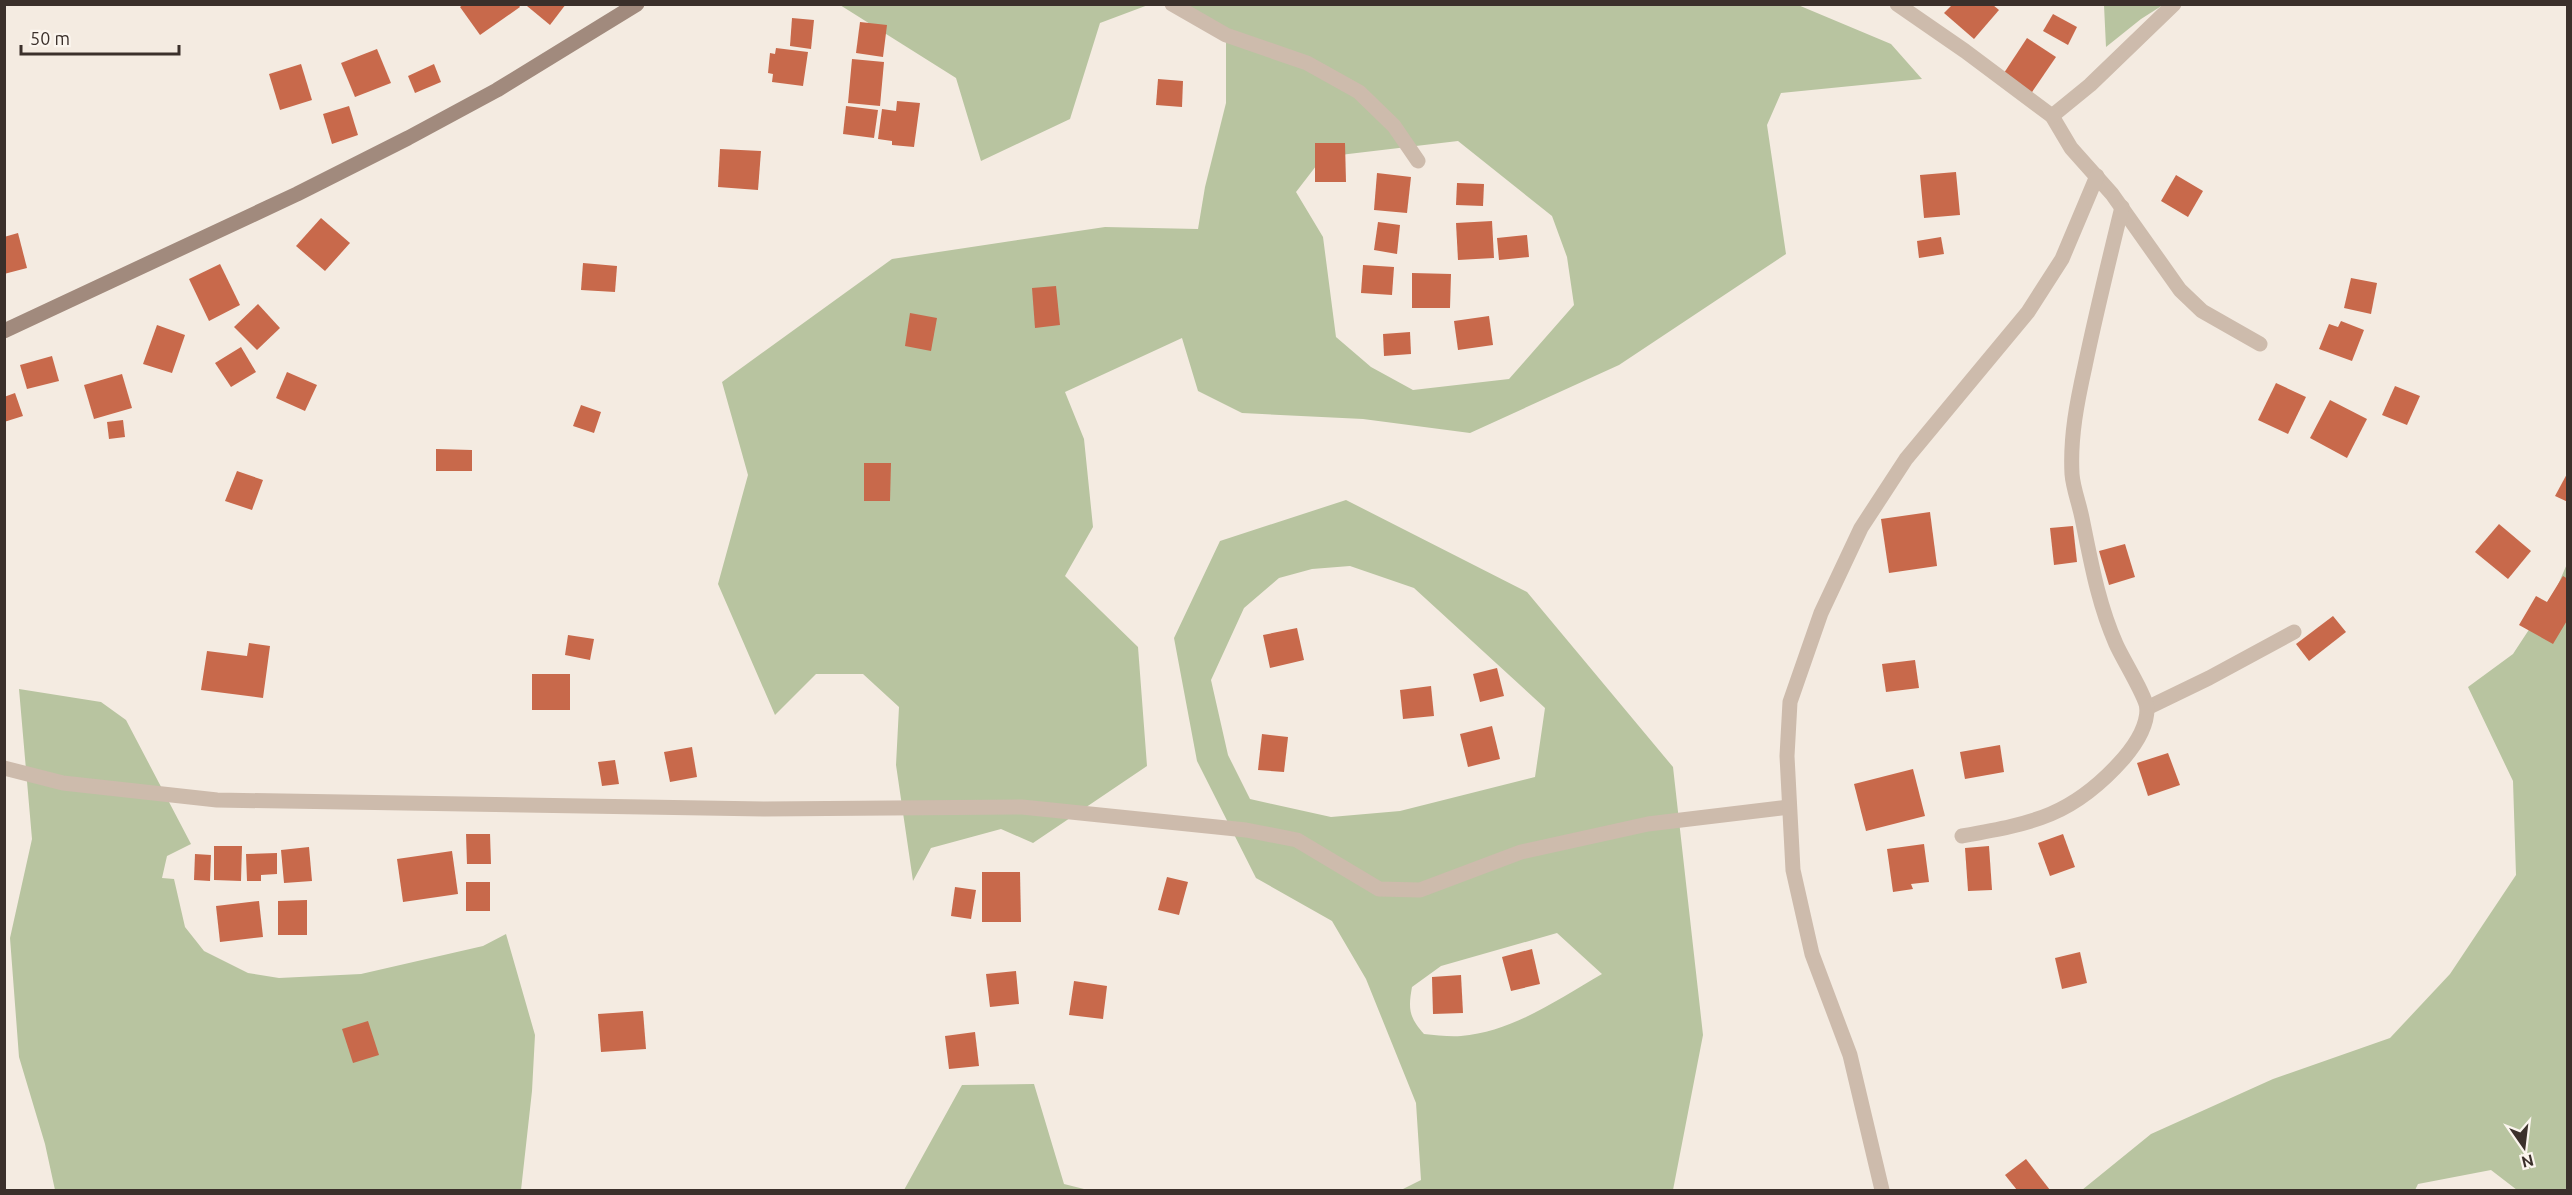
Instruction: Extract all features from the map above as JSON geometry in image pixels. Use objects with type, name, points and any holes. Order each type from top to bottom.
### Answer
[{"type":"main road","points":[[4,331],[297,194],[408,138],[497,90],[637,4]]},
{"type":"street","points":[[1172,4],[1226,35],[1307,63],[1359,92],[1394,126],[1418,161]]},
{"type":"street","points":[[1897,4],[2052,116],[2071,148],[2122,207],[2180,290],[2202,311],[2260,344]]},
{"type":"street","points":[[2052,116],[2090,85],[2174,4]]},
{"type":"street","points":[[1882,1191],[1850,1055],[1812,954],[1793,870],[1788,756],[1790,702],[1821,613],[1861,528],[1906,459],[2028,312],[2062,259],[2097,176]]},
{"type":"street","points":[[1962,836],[2012,827],[2049,816],[2072,805],[2091,790],[2130,750],[2138,738],[2147,708],[2116,643],[2093,580],[2072,476],[2075,415],[2096,311],[2122,207]]},
{"type":"street","points":[[2147,708],[2209,678],[2294,632]]},
{"type":"street","points":[[4,768],[63,783],[217,801],[764,810],[1022,807],[1246,830],[1297,840],[1379,889],[1420,891],[1521,852],[1648,824],[1790,807]]},
{"type":"green space","points":[[840,5],[1148,5],[1100,23],[1070,119],[981,161],[956,78]]},
{"type":"green space","points":[[1172,5],[1798,5],[1891,44],[1922,79],[1781,93],[1767,125],[1786,254],[1619,365],[1470,433],[1363,419],[1242,413],[1198,391],[1182,338],[1065,392],[1084,439],[1093,527],[1065,576],[1138,647],[1147,766],[1033,843],[1001,829],[931,848],[913,881],[896,765],[899,707],[863,674],[816,674],[775,715],[718,584],[748,475],[722,382],[892,259],[1105,227],[1198,229],[1205,187],[1226,103],[1226,35]],"holes":[[[1458,141],[1552,216],[1567,257],[1574,305],[1509,379],[1413,390],[1371,367],[1336,337],[1323,237],[1296,192],[1323,157]]]},
{"type":"green space","points":[[2104,5],[2163,5],[2106,47]]},
{"type":"green space","points":[[1346,500],[1527,592],[1673,767],[1703,1035],[1673,1190],[1401,1190],[1421,1180],[1416,1103],[1366,979],[1332,921],[1256,878],[1197,761],[1174,638],[1220,541]],"holes":[[[1350,566],[1414,588],[1545,708],[1535,777],[1400,811],[1331,817],[1250,799],[1228,755],[1211,680],[1244,608],[1279,578],[1312,569]],[[1557,933],[1602,974],[1534,1013],[1499,1028],[1480,1033],[1456,1036],[1424,1034],[1415,1023],[1410,1007],[1412,987],[1441,966]]]},
{"type":"green space","points":[[2567,564],[2567,1190],[2517,1190],[2491,1170],[2418,1184],[2415,1190],[2082,1190],[2151,1134],[2273,1079],[2390,1038],[2450,974],[2516,875],[2513,781],[2468,687],[2513,654],[2557,587]]},
{"type":"green space","points":[[19,689],[101,702],[126,720],[191,844],[167,856],[162,878],[174,879],[185,927],[204,951],[248,973],[279,978],[361,974],[483,946],[506,934],[535,1035],[532,1091],[521,1190],[55,1190],[45,1144],[19,1057],[10,938],[32,839]]},
{"type":"green space","points":[[1034,1084],[1064,1184],[1088,1190],[904,1190],[962,1085]]},
{"type":"building","points":[[464,4],[518,4],[520,7],[480,35],[460,7]]},
{"type":"building","points":[[529,4],[566,4],[550,25],[527,6]]},
{"type":"building","points":[[1952,5],[1993,5],[1999,10],[1974,39],[1944,13]]},
{"type":"building","points":[[2053,14],[2077,27],[2068,45],[2043,31]]},
{"type":"building","points":[[792,18],[814,20],[811,49],[790,46]]},
{"type":"building","points":[[860,22],[887,25],[883,57],[856,53]]},
{"type":"building","points":[[2027,38],[2056,57],[2030,95],[2002,76]]},
{"type":"building","points":[[776,48],[808,52],[803,86],[772,82],[773,74],[768,73],[770,53],[775,54]]},
{"type":"building","points":[[377,49],[391,83],[355,97],[341,63]]},
{"type":"building","points":[[852,59],[884,62],[880,106],[848,103]]},
{"type":"building","points":[[301,64],[312,100],[280,110],[269,74]]},
{"type":"building","points":[[434,64],[441,82],[415,93],[408,76]]},
{"type":"building","points":[[1158,79],[1183,81],[1182,107],[1156,105]]},
{"type":"building","points":[[897,101],[920,103],[914,147],[892,145],[892,141],[878,139],[882,109],[896,111]]},
{"type":"building","points":[[349,106],[358,135],[332,144],[323,114]]},
{"type":"building","points":[[846,106],[878,110],[874,138],[843,134]]},
{"type":"building","points":[[1315,143],[1345,143],[1346,182],[1315,182]]},
{"type":"building","points":[[720,149],[761,151],[758,190],[718,187]]},
{"type":"building","points":[[1956,172],[1960,215],[1924,218],[1920,175]]},
{"type":"building","points":[[1377,173],[1411,177],[1407,213],[1374,210]]},
{"type":"building","points":[[2176,175],[2203,191],[2188,217],[2161,201]]},
{"type":"building","points":[[1457,183],[1484,184],[1483,206],[1456,205]]},
{"type":"building","points":[[321,218],[350,243],[325,271],[296,246]]},
{"type":"building","points":[[1492,221],[1494,258],[1458,260],[1456,223]]},
{"type":"building","points":[[1378,222],[1400,225],[1397,254],[1374,250]]},
{"type":"building","points":[[18,233],[27,268],[4,274],[4,237]]},
{"type":"building","points":[[1527,235],[1529,257],[1499,260],[1497,238]]},
{"type":"building","points":[[1941,237],[1944,254],[1919,258],[1917,241]]},
{"type":"building","points":[[583,263],[617,266],[615,292],[581,290]]},
{"type":"building","points":[[220,264],[240,305],[209,321],[189,279]]},
{"type":"building","points":[[1363,265],[1394,267],[1392,295],[1361,293]]},
{"type":"building","points":[[1412,273],[1451,274],[1450,308],[1412,308]]},
{"type":"building","points":[[2351,278],[2377,283],[2371,314],[2344,308]]},
{"type":"building","points":[[1056,286],[1060,325],[1035,328],[1032,288]]},
{"type":"building","points":[[258,304],[280,328],[257,350],[234,327]]},
{"type":"building","points":[[910,313],[937,318],[931,351],[905,346]]},
{"type":"building","points":[[1489,316],[1493,345],[1458,350],[1454,321]]},
{"type":"building","points":[[2341,321],[2364,330],[2352,361],[2319,349],[2329,324],[2338,327]]},
{"type":"building","points":[[157,325],[185,335],[172,373],[143,364]]},
{"type":"building","points":[[1410,332],[1411,354],[1384,356],[1383,334]]},
{"type":"building","points":[[241,347],[256,372],[231,387],[215,363]]},
{"type":"building","points":[[52,356],[59,381],[27,389],[20,365]]},
{"type":"building","points":[[287,372],[317,385],[305,411],[276,398]]},
{"type":"building","points":[[122,374],[132,408],[94,419],[84,385]]},
{"type":"building","points":[[2276,383],[2306,397],[2288,434],[2258,420]]},
{"type":"building","points":[[2395,386],[2420,396],[2407,425],[2382,415]]},
{"type":"building","points":[[15,393],[23,416],[4,422],[4,397]]},
{"type":"building","points":[[2330,400],[2367,419],[2347,458],[2310,438]]},
{"type":"building","points":[[581,405],[601,412],[594,433],[573,426]]},
{"type":"building","points":[[123,420],[125,437],[109,439],[107,422]]},
{"type":"building","points":[[436,449],[472,450],[472,471],[436,471]]},
{"type":"building","points":[[864,463],[891,463],[890,501],[864,501]]},
{"type":"building","points":[[237,471],[263,480],[252,510],[225,501]]},
{"type":"building","points":[[2568,472],[2568,502],[2555,496]]},
{"type":"building","points":[[1930,512],[1937,566],[1889,573],[1881,519]]},
{"type":"building","points":[[2499,524],[2531,551],[2508,579],[2475,552]]},
{"type":"building","points":[[2073,526],[2077,562],[2054,565],[2050,528]]},
{"type":"building","points":[[2125,544],[2135,577],[2109,585],[2099,551]]},
{"type":"building","points":[[2563,576],[2568,579],[2568,619],[2553,644],[2519,625],[2536,596],[2547,602]]},
{"type":"building","points":[[2333,616],[2346,632],[2309,661],[2296,644]]},
{"type":"building","points":[[1297,628],[1304,660],[1270,668],[1263,635]]},
{"type":"building","points":[[568,635],[594,639],[590,660],[565,655]]},
{"type":"building","points":[[249,643],[270,646],[263,698],[201,690],[207,651],[247,656]]},
{"type":"building","points":[[1915,660],[1919,688],[1886,692],[1882,664]]},
{"type":"building","points":[[1497,668],[1504,696],[1480,702],[1473,674]]},
{"type":"building","points":[[532,674],[570,674],[570,710],[532,710]]},
{"type":"building","points":[[1431,686],[1434,716],[1403,719],[1400,690]]},
{"type":"building","points":[[1492,726],[1500,759],[1468,767],[1460,734]]},
{"type":"building","points":[[1262,734],[1288,737],[1284,772],[1258,770]]},
{"type":"building","points":[[2000,745],[2004,772],[1965,779],[1960,752]]},
{"type":"building","points":[[692,747],[697,777],[670,782],[664,752]]},
{"type":"building","points":[[2168,753],[2180,785],[2148,796],[2137,763]]},
{"type":"building","points":[[615,760],[619,784],[602,786],[598,762]]},
{"type":"building","points":[[1913,769],[1925,816],[1866,831],[1854,784]]},
{"type":"building","points":[[466,834],[490,834],[491,864],[467,864]]},
{"type":"building","points":[[2063,834],[2075,867],[2050,876],[2038,843]]},
{"type":"building","points":[[1924,844],[1929,882],[1911,884],[1913,889],[1893,892],[1887,849]]},
{"type":"building","points":[[214,846],[242,846],[241,881],[214,880]]},
{"type":"building","points":[[1989,846],[1992,890],[1968,891],[1965,848]]},
{"type":"building","points":[[309,847],[312,881],[284,883],[281,850]]},
{"type":"building","points":[[452,851],[458,894],[403,902],[397,859]]},
{"type":"building","points":[[277,853],[277,874],[261,875],[261,881],[247,881],[246,854]]},
{"type":"building","points":[[195,854],[211,855],[210,881],[194,880]]},
{"type":"building","points":[[982,872],[1020,872],[1021,922],[982,922]]},
{"type":"building","points":[[1167,877],[1188,882],[1179,915],[1158,910]]},
{"type":"building","points":[[466,882],[490,882],[490,911],[466,911]]},
{"type":"building","points":[[955,887],[976,890],[971,919],[951,916]]},
{"type":"building","points":[[307,900],[307,935],[278,935],[278,901]]},
{"type":"building","points":[[259,901],[263,937],[220,942],[216,906]]},
{"type":"building","points":[[1532,949],[1540,984],[1511,991],[1502,957]]},
{"type":"building","points":[[2080,952],[2087,983],[2062,989],[2055,958]]},
{"type":"building","points":[[1016,971],[1019,1004],[990,1007],[986,974]]},
{"type":"building","points":[[1461,975],[1463,1013],[1433,1014],[1432,977]]},
{"type":"building","points":[[1074,981],[1107,986],[1103,1019],[1069,1015]]},
{"type":"building","points":[[643,1011],[646,1049],[601,1052],[598,1014]]},
{"type":"building","points":[[368,1021],[379,1055],[353,1063],[342,1029]]},
{"type":"building","points":[[975,1032],[979,1066],[949,1069],[945,1036]]},
{"type":"building","points":[[2026,1159],[2050,1190],[2017,1190],[2005,1175]]}]
